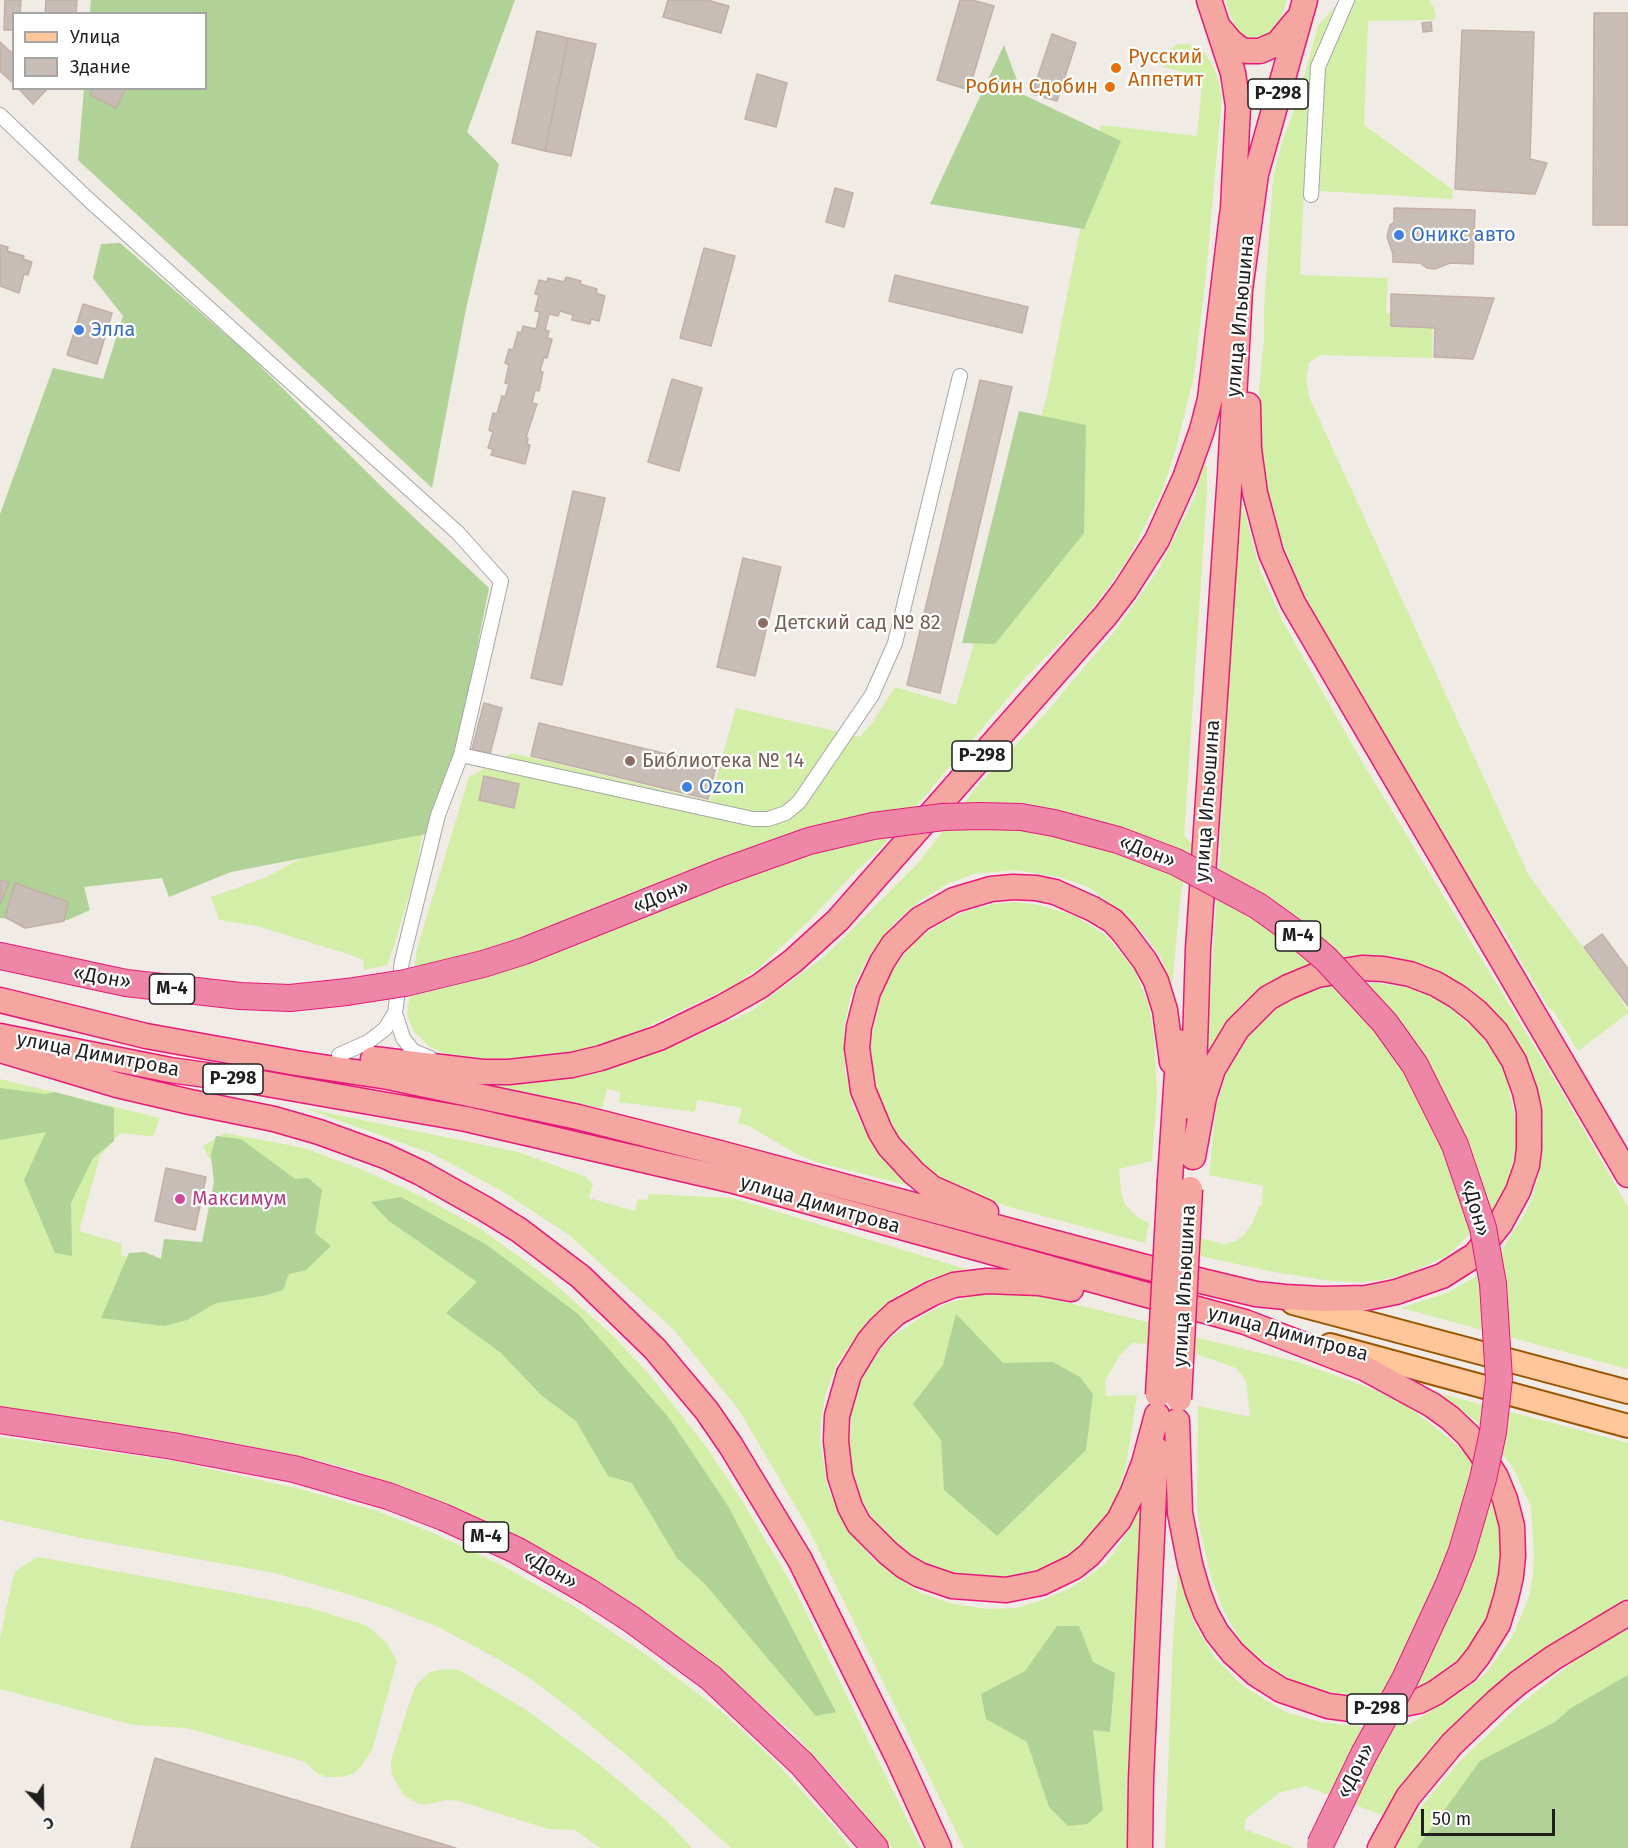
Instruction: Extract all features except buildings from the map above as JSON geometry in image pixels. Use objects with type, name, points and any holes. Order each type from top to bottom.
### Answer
[{"type":"highway","name":"Р-298","points":[[1209,0],[1229,61],[1236,91],[1245,180]]},
{"type":"highway","name":"Р-298","points":[[1217,25],[1240,49],[1260,51],[1272,47],[1285,37],[1293,27],[1304,4]]},
{"type":"highway","name":"Р-298","points":[[1245,180],[1262,148],[1304,4]]},
{"type":"highway","name":"улица Ильюшина","points":[[1168,1408],[1180,1184],[1174,1095],[1184,995],[1218,469],[1245,180]]},
{"type":"highway","name":"Р-298","points":[[220,1049],[339,1055],[483,1072],[509,1072],[572,1065],[601,1058],[659,1038],[760,986],[793,962],[838,920],[1106,615],[1158,540],[1185,478],[1210,399],[1241,215]]},
{"type":"highway","name":"улица Ильюшина","points":[[1180,1184],[1193,1157],[1193,1063],[1198,960],[1230,474],[1240,290],[1241,215]]},
{"type":"highway","points":[[1241,215],[1253,316],[1248,420],[1249,449],[1262,524],[1282,580],[1353,709],[1628,1175]]},
{"type":"highway","name":"«Дон»","points":[[0,956],[126,983],[240,996],[290,998],[347,992],[405,983],[483,964],[524,951],[722,872],[809,842],[873,826],[962,817],[1021,817],[1118,840],[1176,862],[1258,906],[1326,959],[1385,1023],[1415,1065],[1455,1145],[1483,1228],[1493,1284],[1499,1379],[1493,1432],[1483,1479],[1453,1573],[1405,1679],[1364,1754],[1319,1846]]},
{"type":"highway","points":[[1168,1273],[975,1208],[932,1188],[914,1173],[880,1131],[863,1090],[857,1048],[859,1027],[868,992],[893,945],[920,919],[938,908],[954,900],[991,889],[1036,888],[1055,892],[1113,921],[1146,960],[1166,1010],[1174,1095]]},
{"type":"highway","points":[[1193,1157],[1204,1097],[1213,1069],[1237,1029],[1268,998],[1317,975],[1362,968],[1383,969],[1410,974],[1436,984],[1478,1012],[1496,1032],[1514,1062],[1525,1092],[1528,1111],[1530,1131],[1527,1165],[1518,1191],[1500,1224],[1475,1255],[1442,1276],[1396,1293],[1366,1298],[1322,1299],[1256,1294]]},
{"type":"highway","name":"улица Димитрова","points":[[0,1000],[146,1036],[388,1077],[578,1117],[1168,1273],[1256,1294]]},
{"type":"highway","name":"улица Димитрова","points":[[0,1036],[170,1070],[250,1081],[392,1106],[567,1142],[730,1180],[1245,1322]]},
{"type":"highway","points":[[0,1050],[117,1085],[274,1119],[320,1132],[377,1153],[421,1173],[485,1209],[519,1230],[581,1277],[655,1349],[707,1411],[736,1455],[800,1560],[939,1848]]},
{"type":"highway","points":[[1165,1301],[1039,1283],[987,1281],[954,1285],[915,1302],[896,1313],[880,1328],[869,1341],[849,1374],[837,1416],[836,1441],[840,1476],[850,1507],[859,1524],[904,1566],[920,1575],[952,1586],[990,1591],[1023,1588],[1041,1583],[1074,1567],[1094,1550],[1119,1520],[1168,1408]]},
{"type":"highway","name":"Р-298","points":[[1168,1408],[1180,1513],[1198,1592],[1217,1633],[1233,1653],[1256,1674],[1281,1690],[1328,1706],[1359,1710],[1378,1709],[1419,1701],[1435,1693],[1466,1671],[1498,1624],[1506,1598],[1513,1556],[1512,1526],[1505,1499],[1496,1477],[1481,1453],[1468,1435],[1450,1418],[1406,1390],[1364,1368],[1245,1322]]},
{"type":"highway","name":"Р-298","points":[[1140,1848],[1141,1779],[1153,1535],[1168,1408]]},
{"type":"highway","name":"Р-298","points":[[1152,1848],[1168,1408]]},
{"type":"highway","name":"«Дон»","points":[[0,1420],[173,1446],[294,1469],[388,1496],[443,1517],[516,1550],[614,1608],[711,1678],[802,1764],[875,1848]]},
{"type":"highway","points":[[1380,1848],[1408,1797],[1452,1744],[1497,1701],[1553,1658],[1628,1613]]},
{"type":"main road","name":"улица Димитрова","points":[[1256,1294],[1628,1392]]},
{"type":"main road","name":"улица Димитрова","points":[[1245,1322],[1628,1426]]},
{"type":"street","points":[[1311,195],[1318,67],[1347,0]]},
{"type":"street","points":[[0,115],[89,200],[458,533],[501,581],[461,755],[438,815],[402,961],[395,1014],[403,1038],[413,1051],[483,1072]]},
{"type":"street","points":[[461,755],[753,819],[768,819],[786,813],[799,801],[872,695],[895,643],[960,376]]},
{"type":"street","points":[[339,1055],[368,1042],[385,1029],[395,1014]]},
{"type":"green space","points":[[91,0],[515,0],[467,132],[499,164],[466,309],[432,488],[78,160],[84,90],[207,90],[207,12],[90,12]]},
{"type":"green space","points":[[1226,0],[1287,0],[1277,28],[1267,37],[1255,41],[1244,38],[1238,32]]},
{"type":"green space","points":[[1346,0],[1429,0],[1434,8],[1436,16],[1434,20],[1368,21],[1364,125],[1453,190],[1452,199],[1304,190],[1300,275],[1388,278],[1386,313],[1433,316],[1432,358],[1320,355],[1309,363],[1306,378],[1309,397],[1529,876],[1615,990],[1628,1011],[1578,1051],[1484,903],[1321,630],[1292,569],[1272,510],[1261,452],[1259,388],[1264,342],[1273,177],[1318,26],[1337,4]]},
{"type":"green space","points":[[1178,44],[1198,47],[1204,52],[1215,69],[1222,96],[1206,275],[1194,376],[1163,489],[1130,556],[1105,592],[1088,614],[1025,678],[879,850],[760,967],[733,986],[638,1031],[575,1052],[553,1056],[491,1059],[446,1054],[430,1047],[414,1032],[407,1015],[417,949],[469,777],[512,753],[710,801],[736,708],[860,737],[872,723],[895,687],[956,705],[1047,396],[1101,125],[1197,136],[1202,84],[1196,75],[1163,67],[1169,50]]},
{"type":"green space","points":[[1004,45],[1022,94],[1121,141],[1084,229],[930,204]]},
{"type":"green space","points":[[120,243],[246,352],[389,494],[489,588],[459,740],[426,834],[231,872],[169,897],[162,878],[84,887],[90,910],[68,920],[0,918],[0,514],[53,368],[103,379],[123,316],[93,278],[101,244]]},
{"type":"green space","points":[[1019,411],[1086,425],[1084,533],[995,644],[962,643]]},
{"type":"green space","points":[[1203,465],[1207,466],[1207,491],[1184,836],[1195,846],[1181,892],[1172,985],[1161,958],[1149,940],[1126,915],[1088,887],[1059,877],[1015,870],[974,874],[949,883],[924,898],[897,920],[877,944],[861,970],[850,997],[844,1029],[845,1070],[853,1106],[878,1151],[907,1180],[906,1185],[816,1162],[797,1154],[749,1126],[738,1123],[742,1108],[697,1100],[695,1112],[619,1102],[620,1092],[607,1089],[602,1108],[491,1086],[491,1083],[536,1082],[580,1076],[629,1062],[685,1041],[751,1011],[825,956],[919,862],[979,784],[1044,715],[1118,627],[1160,567],[1195,496]]},
{"type":"green space","points":[[1238,487],[1260,570],[1283,622],[1358,755],[1558,1085],[1628,1207],[1628,1369],[1401,1308],[1446,1293],[1474,1278],[1502,1250],[1525,1213],[1534,1193],[1539,1170],[1543,1121],[1533,1081],[1508,1031],[1487,1005],[1458,983],[1431,968],[1394,957],[1350,956],[1307,966],[1277,979],[1241,1004],[1215,1040],[1206,1057],[1220,850]]},
{"type":"green space","points":[[423,830],[416,871],[387,965],[364,970],[363,960],[354,956],[257,926],[219,920],[211,897],[262,879],[312,853]]},
{"type":"green space","points":[[1016,902],[1039,905],[1076,916],[1107,936],[1134,969],[1149,1004],[1154,1038],[1157,1095],[1152,1161],[1119,1169],[1121,1193],[1125,1204],[1140,1219],[1149,1222],[1145,1243],[1009,1207],[969,1193],[933,1175],[918,1163],[894,1129],[879,1096],[871,1061],[871,1038],[882,992],[891,971],[917,939],[947,920],[967,911],[993,904]]},
{"type":"green space","points":[[1375,983],[1406,987],[1425,993],[1445,1004],[1478,1031],[1504,1067],[1516,1122],[1516,1150],[1507,1185],[1495,1209],[1447,1256],[1407,1274],[1381,1280],[1331,1281],[1274,1272],[1200,1256],[1200,1238],[1224,1244],[1236,1241],[1244,1235],[1253,1222],[1259,1206],[1262,1206],[1263,1186],[1209,1175],[1216,1107],[1230,1061],[1247,1034],[1277,1007],[1298,995],[1325,986]]},
{"type":"green space","points":[[0,1079],[160,1118],[154,1135],[120,1133],[100,1156],[79,1231],[122,1244],[121,1256],[172,1259],[206,1245],[218,1175],[203,1146],[225,1133],[304,1148],[363,1170],[423,1197],[481,1229],[548,1278],[611,1334],[649,1374],[707,1448],[741,1499],[795,1590],[921,1848],[892,1848],[840,1784],[792,1732],[728,1676],[657,1622],[564,1563],[430,1498],[347,1468],[304,1457],[204,1437],[0,1408]]},
{"type":"green space","points":[[0,1088],[45,1094],[55,1092],[114,1108],[114,1141],[93,1158],[71,1203],[72,1256],[55,1253],[24,1180],[46,1132],[0,1140]]},
{"type":"green space","points":[[304,1108],[518,1152],[584,1176],[593,1184],[589,1198],[635,1211],[638,1199],[647,1200],[649,1194],[732,1198],[966,1269],[932,1278],[893,1298],[866,1323],[837,1364],[826,1392],[821,1420],[820,1439],[828,1488],[840,1515],[855,1538],[870,1556],[890,1572],[919,1592],[949,1603],[987,1609],[1016,1608],[1040,1601],[1086,1578],[1105,1564],[1117,1548],[1132,1525],[1143,1500],[1127,1783],[1127,1848],[964,1848],[807,1526],[739,1410],[674,1330],[569,1235],[500,1190],[433,1154]]},
{"type":"green space","points":[[216,1136],[241,1139],[295,1179],[308,1178],[322,1190],[315,1233],[331,1246],[306,1270],[289,1274],[283,1290],[263,1296],[216,1303],[187,1320],[164,1326],[101,1318],[129,1253],[145,1252],[161,1259],[164,1239],[202,1242],[214,1182],[211,1155]]},
{"type":"green space","points":[[401,1197],[487,1245],[578,1314],[669,1418],[728,1506],[836,1712],[816,1716],[706,1585],[677,1558],[632,1483],[608,1476],[576,1421],[541,1395],[501,1353],[446,1313],[477,1282],[389,1221],[371,1202]]},
{"type":"green space","points":[[1005,1292],[1044,1297],[1152,1323],[1152,1344],[1132,1343],[1120,1355],[1105,1381],[1106,1396],[1137,1395],[1126,1466],[1115,1502],[1097,1529],[1077,1548],[1043,1568],[1008,1577],[975,1578],[933,1568],[909,1554],[889,1537],[872,1517],[861,1499],[849,1452],[852,1409],[863,1375],[890,1338],[926,1314],[946,1304],[972,1296]]},
{"type":"green space","points":[[956,1314],[1003,1363],[1053,1362],[1080,1377],[1093,1394],[1086,1450],[997,1536],[944,1490],[941,1440],[913,1404],[943,1365]]},
{"type":"green space","points":[[1194,1337],[1298,1362],[1370,1388],[1406,1405],[1465,1453],[1486,1481],[1500,1523],[1499,1572],[1495,1598],[1472,1647],[1454,1669],[1413,1695],[1341,1694],[1308,1688],[1276,1671],[1242,1643],[1223,1610],[1211,1577],[1200,1530],[1197,1509],[1198,1406],[1250,1417],[1246,1381],[1236,1368],[1196,1354]]},
{"type":"green space","points":[[1442,1394],[1628,1443],[1628,1601],[1569,1633],[1520,1666],[1476,1704],[1424,1760],[1382,1815],[1305,1786],[1279,1793],[1246,1819],[1244,1829],[1295,1848],[1165,1848],[1178,1572],[1196,1627],[1215,1658],[1242,1685],[1285,1712],[1321,1722],[1362,1727],[1410,1724],[1485,1674],[1512,1637],[1528,1600],[1533,1576],[1531,1506],[1512,1466],[1476,1421],[1441,1397]]},
{"type":"green space","points":[[0,1437],[174,1461],[300,1489],[377,1511],[433,1533],[503,1566],[574,1606],[645,1654],[721,1711],[773,1759],[832,1824],[850,1848],[731,1848],[636,1763],[532,1680],[438,1627],[390,1608],[274,1573],[81,1538],[0,1520]]},
{"type":"green space","points":[[38,1557],[310,1608],[370,1628],[387,1643],[397,1661],[372,1750],[361,1767],[353,1774],[326,1777],[317,1773],[303,1761],[187,1728],[134,1725],[0,1689],[0,1639],[12,1581],[15,1572]]},
{"type":"green space","points":[[1057,1626],[1079,1626],[1093,1662],[1115,1673],[1110,1732],[1093,1730],[1103,1810],[1087,1824],[1068,1826],[1049,1807],[1027,1742],[986,1719],[981,1694],[1025,1671]]},
{"type":"green space","points":[[1628,1629],[1628,1848],[1392,1848],[1421,1807],[1459,1762],[1517,1707],[1583,1654]]},
{"type":"green space","points":[[446,1669],[459,1670],[528,1711],[601,1766],[667,1821],[692,1848],[600,1848],[575,1830],[548,1829],[459,1801],[447,1800],[423,1805],[405,1797],[392,1776],[391,1760],[416,1685],[430,1672]]},
{"type":"green space","points":[[1628,1675],[1628,1848],[1417,1848],[1480,1761],[1555,1722],[1571,1708]]},
{"type":"place","name":"Русский Аппетит","points":[[1116,68]]},
{"type":"place","name":"Робин Сдобин","points":[[1110,87]]},
{"type":"place","name":"Оникс авто","points":[[1399,235]]},
{"type":"place","name":"Элла","points":[[79,330]]},
{"type":"place","name":"Детский сад № 82","points":[[763,623]]},
{"type":"place","name":"Библиотека № 14","points":[[630,761]]},
{"type":"place","name":"Ozon","points":[[687,787]]},
{"type":"place","name":"Максимум","points":[[180,1199]]}]
